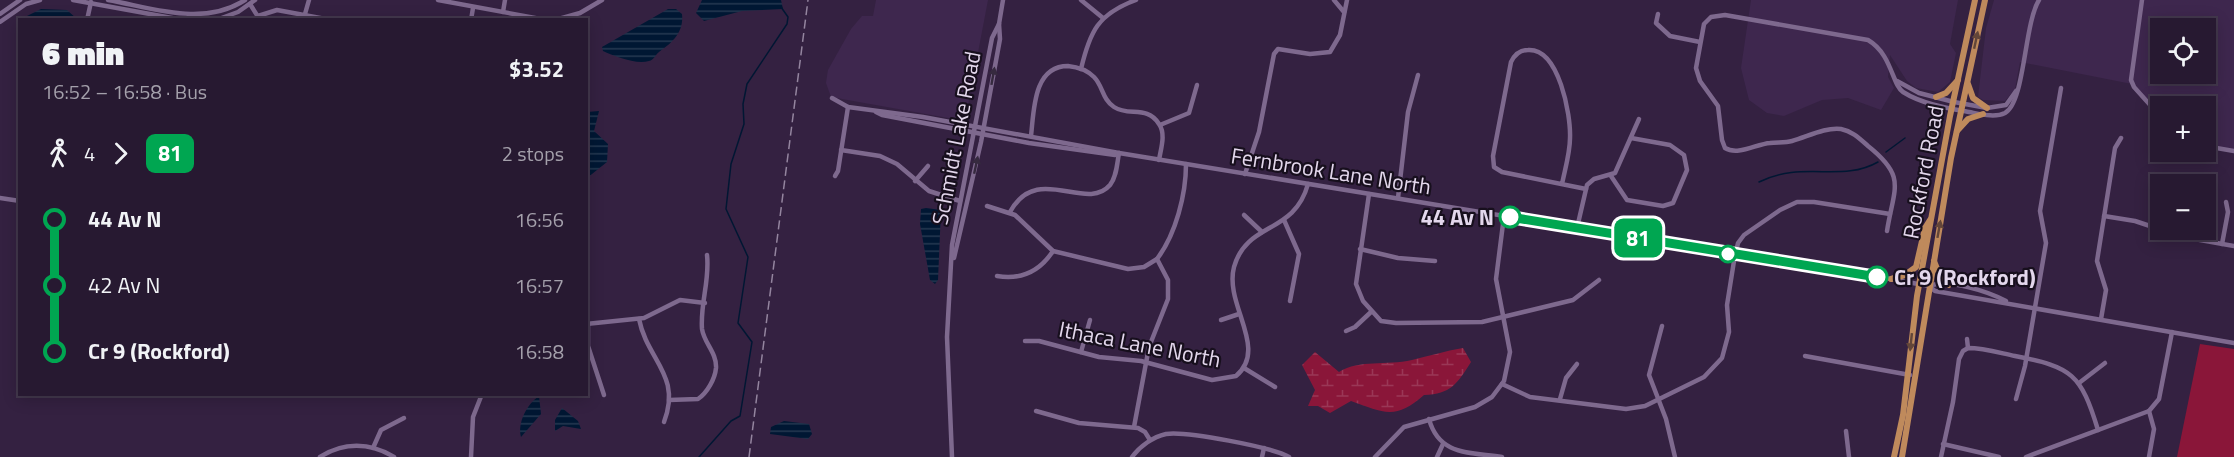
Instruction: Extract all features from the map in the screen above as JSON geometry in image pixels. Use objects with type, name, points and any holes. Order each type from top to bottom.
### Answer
[{"type":"main road","name":"Rockford Road","points":[[1894,457],[1931,217],[1975,0]]},
{"type":"main road","name":"Rockford Road","points":[[1902,457],[1929,286],[1961,107],[1985,0]]},
{"type":"main road","points":[[1936,97],[1946,93],[1958,80]]},
{"type":"main road","points":[[1956,135],[1968,119],[1985,111],[1973,98],[1967,81]]},
{"type":"main road","points":[[1891,279],[1905,275],[1916,267],[1925,228],[1931,217]]},
{"type":"main road","points":[[1934,260],[1940,276],[1949,285]]},
{"type":"street","points":[[0,14],[20,0]]},
{"type":"street","points":[[0,22],[26,4],[40,0]]},
{"type":"street","points":[[73,0],[173,18]]},
{"type":"street","points":[[108,0],[201,15],[218,14],[247,1],[255,0]]},
{"type":"street","points":[[305,14],[309,0]]},
{"type":"street","points":[[438,0],[535,18]]},
{"type":"street","points":[[503,12],[505,0]]},
{"type":"street","points":[[562,18],[580,13],[602,0]]},
{"type":"street","name":"Schmidt Lake Road","points":[[953,260],[983,135],[1000,39],[999,24],[1003,0]]},
{"type":"street","points":[[1081,0],[1103,18]]},
{"type":"street","points":[[1081,69],[1088,40],[1103,18],[1113,10],[1136,0]]},
{"type":"street","points":[[1334,0],[1344,12]]},
{"type":"street","points":[[1245,174],[1259,132],[1272,61],[1278,49],[1310,54],[1330,52],[1340,35],[1347,0]]},
{"type":"street","points":[[1887,231],[1894,174],[1889,164],[1848,131],[1836,129],[1791,142],[1729,150],[1722,144],[1718,106],[1697,75],[1704,24],[1711,17],[1737,16],[1868,40],[1884,54],[1899,89],[1913,98],[1998,115],[2008,111],[2016,100],[2031,19],[2039,0]]},
{"type":"street","points":[[2142,0],[2131,80],[2134,87],[2150,105]]},
{"type":"street","points":[[247,1],[259,18],[278,10],[322,18]]},
{"type":"street","points":[[219,18],[247,1]]},
{"type":"street","points":[[87,18],[91,2]]},
{"type":"street","points":[[471,18],[473,8]]},
{"type":"street","points":[[1658,14],[1656,23],[1664,33],[1700,42]]},
{"type":"street","name":"Schmidt Lake Road","points":[[952,457],[947,337],[953,260],[952,245],[992,38],[999,24]]},
{"type":"street","points":[[1562,184],[1570,140],[1563,86],[1544,54],[1538,50],[1525,50],[1519,52],[1511,62],[1493,156],[1494,167],[1502,172],[1586,189]]},
{"type":"street","points":[[1031,136],[1036,96],[1044,78],[1061,67],[1081,69],[1093,76],[1104,97],[1113,106],[1125,111],[1146,112],[1160,125],[1163,138],[1159,160]]},
{"type":"street","points":[[1398,198],[1408,112],[1418,75]]},
{"type":"street","points":[[1897,81],[1919,93],[1936,97],[1953,105]]},
{"type":"street","points":[[1160,125],[1189,113],[1197,85]]},
{"type":"street","points":[[2016,399],[2036,307],[2046,243],[2040,211],[2061,88]]},
{"type":"street","name":"Fernbrook Lane North","points":[[832,98],[848,107],[975,130],[983,135],[1104,154],[1119,153]]},
{"type":"street","points":[[835,176],[848,107]]},
{"type":"street","points":[[1577,228],[1586,189],[1594,179],[1611,176],[1618,169],[1640,119]]},
{"type":"street","name":"Fernbrook Lane North","points":[[975,130],[984,128],[1159,160],[1919,285],[1949,285],[1976,290],[2008,302]]},
{"type":"street","points":[[1611,176],[1627,200],[1663,206],[1675,200],[1687,170],[1684,155],[1670,145],[1631,138]]},
{"type":"street","points":[[2101,319],[2106,290],[2097,261],[2115,148],[2121,138]]},
{"type":"street","points":[[2216,148],[2234,151]]},
{"type":"street","points":[[841,150],[880,156],[897,165],[915,181],[938,195],[960,201]]},
{"type":"street","points":[[1010,212],[1018,199],[1039,189],[1093,194],[1105,189],[1114,179],[1119,153]]},
{"type":"street","points":[[987,206],[1010,212],[1053,251],[1128,269],[1144,267],[1158,259],[1167,243],[1177,213],[1186,164]]},
{"type":"street","points":[[915,181],[928,166]]},
{"type":"street","points":[[1244,368],[1250,348],[1233,288],[1234,269],[1241,252],[1262,232],[1284,220],[1300,204],[1308,184]]},
{"type":"street","points":[[1105,189],[1110,195]]},
{"type":"street","points":[[1369,194],[1356,284],[1363,302],[1381,321],[1396,323],[1482,322],[1573,300],[1599,280]]},
{"type":"street","points":[[0,198],[18,201]]},
{"type":"street","points":[[1502,384],[1522,395],[1626,409],[1645,406],[1711,372],[1725,350],[1729,332],[1728,296],[1738,243],[1744,236],[1780,210],[1805,201],[1890,214]]},
{"type":"street","points":[[2222,244],[2228,212],[2226,202]]},
{"type":"street","points":[[1244,215],[1262,232]]},
{"type":"street","points":[[1376,457],[1402,428],[1475,407],[1492,397],[1502,384],[1508,371],[1510,352],[1496,279],[1504,216]]},
{"type":"street","points":[[2104,216],[2150,226]]},
{"type":"street","points":[[1284,220],[1299,254],[1290,301]]},
{"type":"street","points":[[2200,240],[2234,246]]},
{"type":"street","points":[[1360,249],[1398,258],[1435,261]]},
{"type":"street","points":[[997,276],[1025,274],[1042,265],[1053,251]]},
{"type":"street","points":[[669,400],[698,399],[714,376],[715,359],[702,330],[708,274],[706,255]]},
{"type":"street","points":[[1134,427],[1145,363],[1168,299],[1168,280],[1158,259]]},
{"type":"street","name":"Fernbrook Lane North","points":[[1929,286],[1935,291],[2234,343]]},
{"type":"street","points":[[588,324],[639,319],[657,313],[677,301],[705,303]]},
{"type":"street","points":[[1346,331],[1355,327],[1371,312]]},
{"type":"street","points":[[1221,320],[1239,314]]},
{"type":"street","points":[[639,319],[646,345],[664,370],[669,400],[664,422]]},
{"type":"street","points":[[1081,352],[1090,320]]},
{"type":"street","points":[[1662,326],[1649,368],[1650,381],[1666,419],[1675,457]]},
{"type":"street","points":[[2026,457],[2149,411],[2160,394],[2172,332]]},
{"type":"street","points":[[1967,339],[1968,348]]},
{"type":"street","name":"Ithaca Lane North","points":[[1025,341],[1039,340],[1110,359],[1145,363],[1212,380],[1229,378],[1244,368],[1275,387]]},
{"type":"street","points":[[588,346],[604,395]]},
{"type":"street","points":[[1941,457],[1955,392],[1959,359],[1963,351],[1968,348],[2054,364],[2071,374],[2079,383],[2098,430]]},
{"type":"street","points":[[1806,356],[1916,376]]},
{"type":"street","points":[[2079,383],[2105,363]]},
{"type":"street","points":[[1560,399],[1566,378],[1577,364]]},
{"type":"street","points":[[471,457],[473,417],[481,396]]},
{"type":"street","points":[[1036,411],[1079,423],[1142,429],[1150,440]]},
{"type":"street","points":[[2149,411],[2154,429],[2149,457]]},
{"type":"street","points":[[373,448],[381,430],[404,418]]},
{"type":"street","points":[[1430,419],[1435,435],[1443,444],[1457,450],[1502,457]]},
{"type":"street","points":[[1846,431],[1850,457]]},
{"type":"street","points":[[1132,457],[1150,440],[1167,434],[1263,448],[1289,457]]},
{"type":"street","points":[[1437,457],[1443,444]]},
{"type":"street","points":[[1943,444],[1999,457]]},
{"type":"street","points":[[320,457],[346,447],[373,448],[393,457]]},
{"type":"street","points":[[1262,457],[1263,448]]},
{"type":"shaded area","points":[[876,0],[988,0],[965,121],[831,97],[826,83],[828,70],[851,29],[862,16],[873,16]]},
{"type":"shaded area","points":[[1751,0],[1958,0],[1950,44],[1956,53],[1950,82],[1938,92],[1916,88],[1907,81],[1890,55],[1888,77],[1894,88],[1881,110],[1848,98],[1822,100],[1784,116],[1767,113],[1749,100],[1741,68]]},
{"type":"shaded area","points":[[1994,0],[2234,0],[2234,151],[2216,148],[2216,96],[2150,96],[2150,105],[2132,84],[2020,62],[2015,89],[2005,101],[1983,100],[1978,97],[1986,28]]},
{"type":"green space","points":[[2200,344],[2234,349],[2234,457],[2177,457]]},
{"type":"green space","points":[[1463,348],[1471,362],[1457,382],[1441,393],[1424,395],[1397,411],[1381,411],[1351,401],[1330,413],[1318,406],[1308,406],[1315,390],[1302,365],[1315,352],[1339,372],[1356,365],[1402,362]]},
{"type":"water","points":[[702,0],[781,0],[783,9],[742,11],[704,21],[696,13]]},
{"type":"water","points":[[41,9],[67,10],[76,18],[23,18]]},
{"type":"water","points":[[668,9],[676,9],[682,14],[681,26],[673,40],[649,61],[632,61],[603,51],[602,47]]},
{"type":"water","points":[[599,111],[594,131],[608,144],[607,162],[588,177],[588,112]]},
{"type":"water","points":[[921,209],[941,210],[938,280],[935,284],[930,280],[920,224]]},
{"type":"water","points":[[539,396],[541,414],[521,437],[520,426],[524,414]]},
{"type":"water","points":[[562,408],[578,421],[581,429],[563,426],[555,431],[555,420]]},
{"type":"water","points":[[784,421],[809,424],[812,434],[808,439],[770,434],[771,427]]},
{"type":"waterway","points":[[699,457],[731,421],[740,416],[752,342],[738,323],[748,257],[726,209],[731,164],[744,124],[743,104],[747,84],[787,24],[788,17],[781,7]]},
{"type":"waterway","points":[[1886,152],[1905,138]]},
{"type":"waterway","points":[[1759,182],[1791,173],[1850,171],[1878,162]]},
{"type":"railway","points":[[749,457],[808,0]]},
{"type":"bus line","name":"81","points":[[1510,217],[1877,277]]},
{"type":"place","name":"44 Av N","points":[[1510,217]]},
{"type":"place","name":"Cr 9 (Rockford)","points":[[1877,277]]}]
